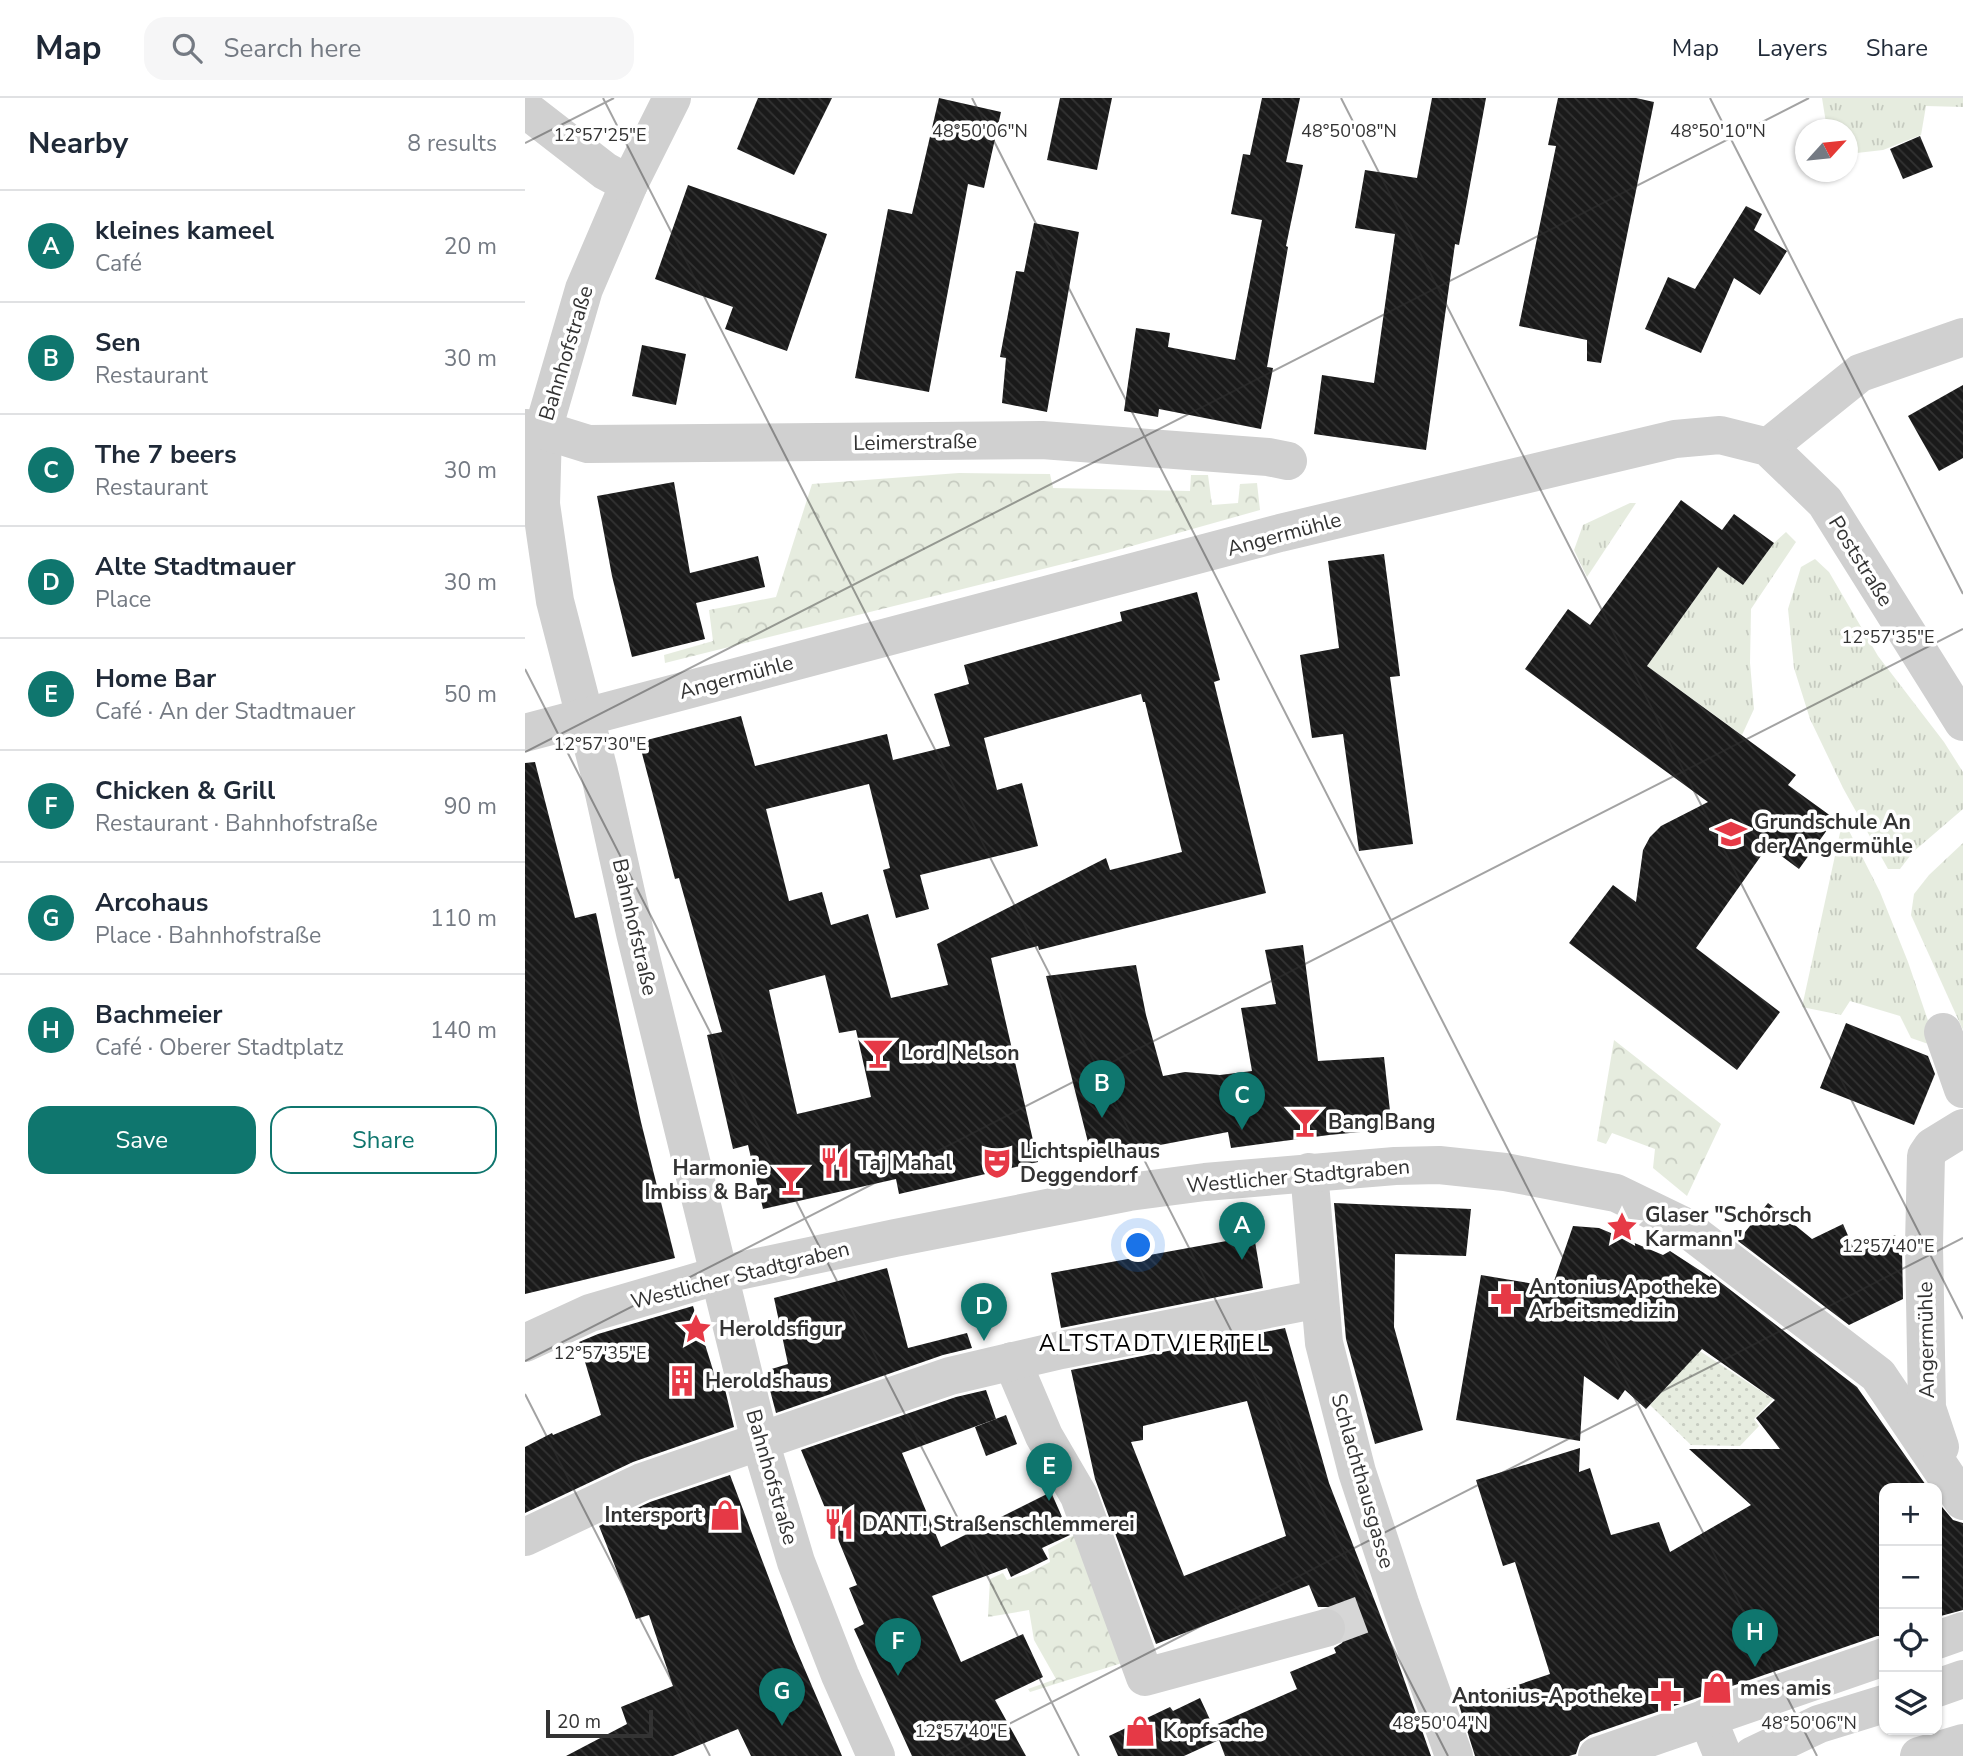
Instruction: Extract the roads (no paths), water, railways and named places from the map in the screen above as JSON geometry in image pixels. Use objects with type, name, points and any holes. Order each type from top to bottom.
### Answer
[{"type":"street","name":"Bahnhofstraße","points":[[672,98],[629,184],[584,289],[534,429],[541,504],[553,587],[759,1441],[796,1562],[840,1675],[876,1756]]},
{"type":"street","points":[[525,109],[605,171],[629,184]]},
{"type":"street","points":[[1767,447],[1860,373],[1963,337]]},
{"type":"street","name":"Leimerstraße","points":[[534,429],[588,444],[1042,440],[1268,457],[1288,461]]},
{"type":"street","name":"Angermühle","points":[[525,733],[1280,533],[1675,439],[1720,435],[1767,447]]},
{"type":"street","name":"Poststraße","points":[[1767,447],[1825,502],[1963,722]]},
{"type":"street","points":[[1943,1032],[1963,1089]]},
{"type":"street","name":"Angermühle","points":[[1958,1492],[1927,1408],[1924,1245],[1926,1156],[1932,1147],[1963,1128]]},
{"type":"street","name":"Westlicher Stadtgraben","points":[[525,1343],[590,1313],[720,1275],[1129,1192],[1205,1182],[1310,1184],[1439,1165],[1506,1172],[1616,1194],[1682,1225],[1878,1375],[1958,1492]]},
{"type":"street","name":"Schlachthausgasse","points":[[1310,1184],[1324,1343],[1389,1606],[1454,1756]]},
{"type":"street","points":[[525,1537],[642,1482],[950,1376],[1012,1361],[1319,1300]]},
{"type":"street","points":[[1012,1361],[1044,1436],[1079,1496],[1145,1677],[1326,1628]]},
{"type":"street","points":[[1942,1638],[1963,1631]]},
{"type":"street","points":[[1597,1756],[1879,1659]]},
{"type":"street","points":[[1942,1686],[1963,1679]]},
{"type":"street","points":[[1752,1756],[1819,1724],[1879,1706]]},
{"type":"street","points":[[1707,1717],[1723,1756]]},
{"type":"street","points":[[1919,1756],[1963,1742]]},
{"type":"tunnel","points":[[1326,1628],[1377,1609]]},
{"type":"place","name":"Grundschule An der Angermühle","points":[[1731,834]]},
{"type":"place","name":"Lord Nelson","points":[[878,1053]]},
{"type":"place","name":"Sen","points":[[1102,1118]]},
{"type":"place","name":"Bang Bang","points":[[1305,1122]]},
{"type":"place","name":"The 7 beers","points":[[1242,1130]]},
{"type":"place","name":"Taj Mahal","points":[[835,1163]]},
{"type":"place","name":"Lichtspielhaus Deggendorf","points":[[997,1163]]},
{"type":"place","name":"Harmonie Imbiss & Bar","points":[[791,1180]]},
{"type":"place","name":"Glaser \"Schorsch Karmann\"","points":[[1622,1227]]},
{"type":"place","name":"kleines kameel","points":[[1242,1260]]},
{"type":"place","name":"Antonius Apotheke Arbeitsmedizin","points":[[1506,1299]]},
{"type":"place","name":"Heroldsfigur","points":[[696,1329]]},
{"type":"place","name":"Alte Stadtmauer","points":[[984,1341]]},
{"type":"place","name":"Heroldshaus","points":[[682,1381]]},
{"type":"place","name":"Home Bar","points":[[1049,1501]]},
{"type":"place","name":"Intersport","points":[[725,1515]]},
{"type":"place","name":"DANT! Straßenschlemmerei","points":[[839,1524]]},
{"type":"place","name":"Bachmeier","points":[[1755,1667]]},
{"type":"place","name":"Chicken & Grill","points":[[898,1676]]},
{"type":"place","name":"mes amis","points":[[1717,1688]]},
{"type":"place","name":"Antonius-Apotheke","points":[[1666,1696]]},
{"type":"place","name":"Arcohaus","points":[[782,1726]]},
{"type":"place","name":"Kopfsache","points":[[1140,1731]]},
{"type":"district","name":"ALTSTADTVIERTEL","points":[[1155,1343]]}]
